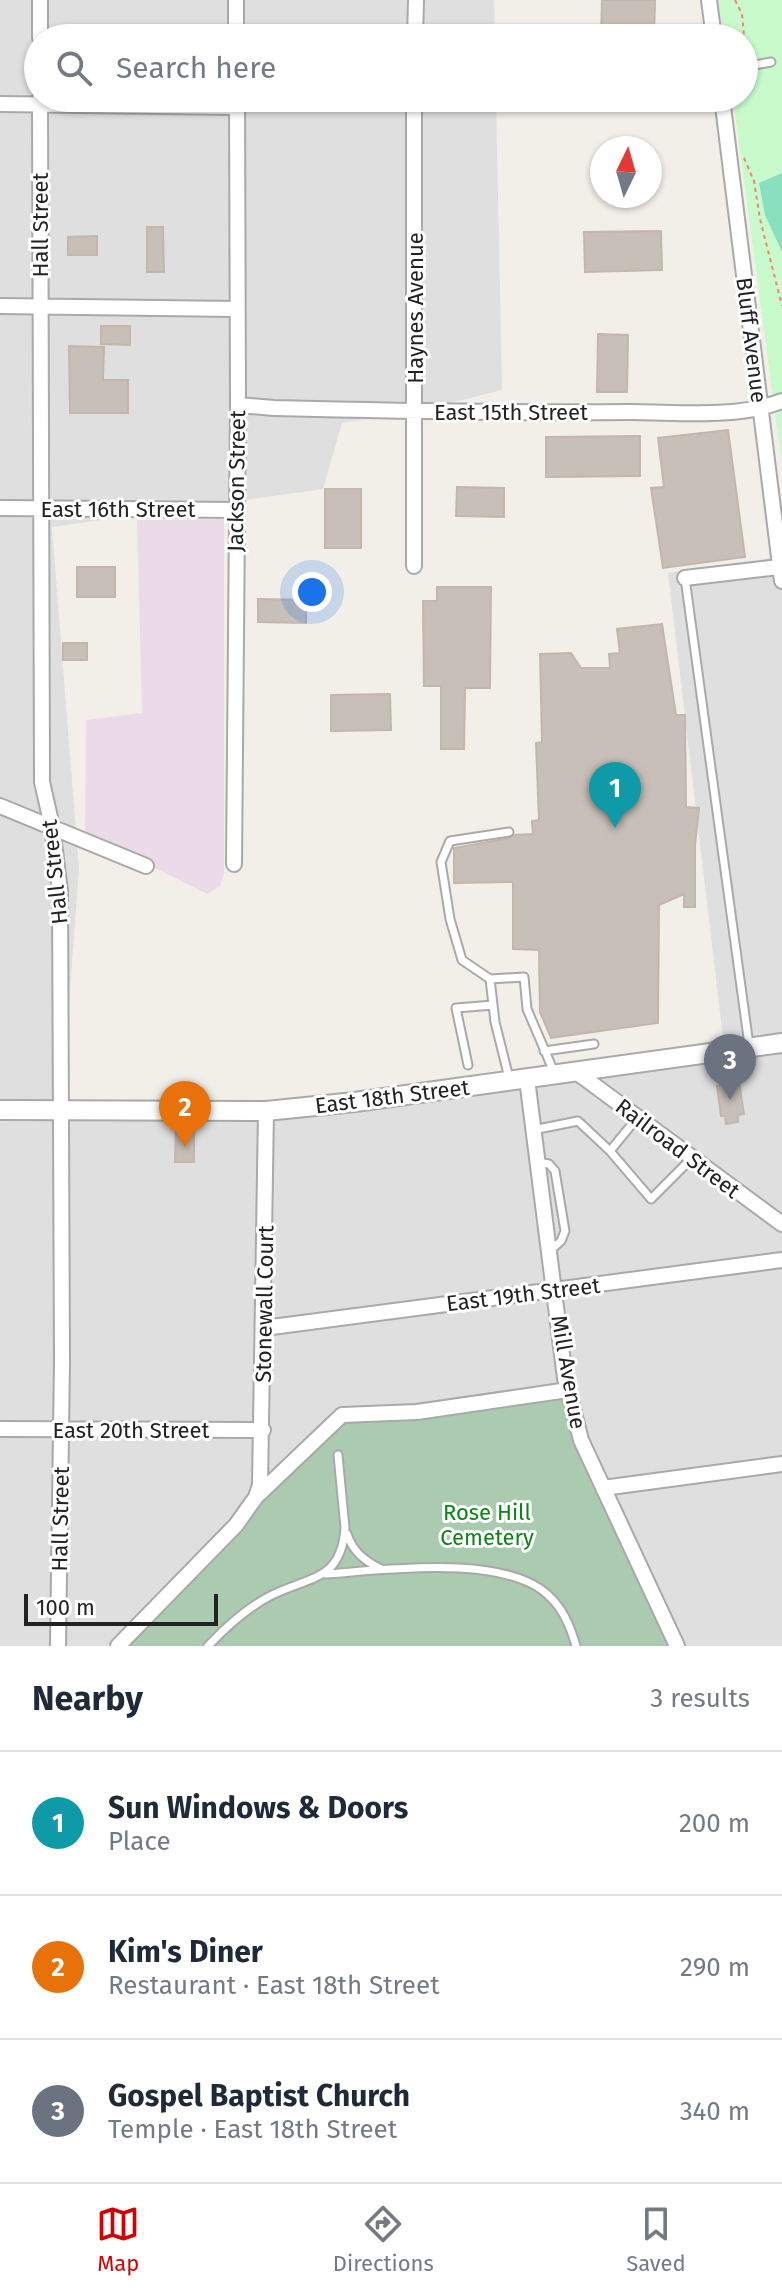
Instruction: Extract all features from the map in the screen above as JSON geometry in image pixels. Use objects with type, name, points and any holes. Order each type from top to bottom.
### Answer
[{"type":"street","points":[[40,0],[40,24]]},
{"type":"street","points":[[236,0],[236,24]]},
{"type":"street","points":[[415,24],[416,0]]},
{"type":"street","points":[[709,0],[712,24]]},
{"type":"street","points":[[0,104],[24,102]]},
{"type":"street","name":"Hall Street","points":[[40,112],[42,782],[52,826],[60,891],[61,1429],[58,1646]]},
{"type":"street","name":"Jackson Street","points":[[234,864],[237,112]]},
{"type":"street","name":"Haynes Avenue","points":[[414,112],[414,566]]},
{"type":"street","name":"Bluff Avenue","points":[[724,112],[781,574]]},
{"type":"street","points":[[0,306],[236,309]]},
{"type":"street","name":"East 15th Street","points":[[238,405],[528,413],[761,409],[782,401]]},
{"type":"street","name":"East 16th Street","points":[[0,508],[235,510]]},
{"type":"street","points":[[685,578],[781,574]]},
{"type":"street","points":[[0,806],[146,866]]},
{"type":"street","name":"East 18th Street","points":[[0,1110],[266,1111],[355,1102],[782,1043]]},
{"type":"street","name":"Railroad Street","points":[[575,1071],[782,1224]]},
{"type":"street","name":"Mill Avenue","points":[[518,1080],[533,1130],[568,1390],[581,1440],[677,1646]]},
{"type":"street","name":"Stonewall Court","points":[[256,1497],[260,1485],[263,1430],[266,1111]]},
{"type":"street","name":"East 19th Street","points":[[264,1328],[781,1261]]},
{"type":"street","points":[[118,1646],[236,1525],[256,1497],[342,1415],[417,1412],[568,1390]]},
{"type":"street","name":"East 20th Street","points":[[0,1429],[263,1430]]},
{"type":"street","points":[[603,1488],[782,1464]]},
{"type":"lane","points":[[758,64],[771,62]]},
{"type":"lane","points":[[685,578],[749,1047]]},
{"type":"lane","points":[[509,832],[450,841],[441,862],[450,919],[462,960],[490,979],[524,977],[527,1009],[554,1074]]},
{"type":"lane","points":[[490,979],[493,1005],[518,1080]]},
{"type":"lane","points":[[468,1065],[456,1008],[493,1005]]},
{"type":"lane","points":[[544,1051],[594,1044]]},
{"type":"lane","points":[[610,1151],[637,1118]]},
{"type":"lane","points":[[533,1130],[578,1121],[610,1151],[651,1199],[691,1159]]},
{"type":"lane","points":[[326,1574],[342,1551],[345,1528],[338,1455]]},
{"type":"lane","points":[[345,1528],[352,1548],[383,1570]]},
{"type":"lane","points":[[208,1646],[252,1607],[326,1574],[432,1567],[507,1575],[530,1583],[549,1594],[561,1610],[576,1646]]},
{"type":"path","points":[[735,0],[743,24]]},
{"type":"path","points":[[741,151],[754,181],[760,219],[782,306]]},
{"type":"shaded area","points":[[0,0],[494,0],[495,24],[24,24],[24,112],[496,112],[502,390],[414,412],[342,423],[323,489],[52,527],[79,869],[61,1111],[266,1111],[575,1071],[723,1038],[668,573],[771,558],[761,409],[782,527],[782,1646],[0,1646]]},
{"type":"shaded area","points":[[224,519],[224,873],[220,886],[207,894],[85,833],[86,720],[142,713],[137,520]]},
{"type":"green space","points":[[718,0],[782,0],[782,464],[735,112],[758,112],[758,24],[722,24]]},
{"type":"green space","points":[[782,173],[782,252],[765,215],[759,183]]},
{"type":"green space","name":"Rose Hill Cemetery","points":[[568,1390],[574,1420],[677,1646],[118,1646],[342,1415]]},
{"type":"building","points":[[602,0],[655,0],[654,24],[601,24]]},
{"type":"building","points":[[147,227],[163,227],[164,272],[147,272]]},
{"type":"building","points":[[661,231],[662,270],[585,272],[584,232]]},
{"type":"building","points":[[97,236],[97,255],[68,255],[68,237]]},
{"type":"building","points":[[101,326],[130,326],[130,345],[101,344]]},
{"type":"building","points":[[598,334],[628,335],[627,392],[597,392]]},
{"type":"building","points":[[69,346],[104,347],[103,380],[128,380],[128,413],[70,413]]},
{"type":"building","points":[[728,430],[745,557],[663,568],[651,488],[664,487],[658,438]]},
{"type":"building","points":[[640,436],[640,476],[546,477],[546,437]]},
{"type":"building","points":[[457,487],[504,488],[504,517],[456,516]]},
{"type":"building","points":[[325,489],[361,489],[361,548],[325,548]]},
{"type":"building","points":[[77,567],[115,567],[115,597],[77,597]]},
{"type":"building","points":[[437,587],[491,587],[490,688],[465,688],[464,749],[441,749],[441,686],[424,686],[423,601],[437,601]]},
{"type":"building","points":[[258,599],[306,600],[306,623],[258,622]]},
{"type":"building","points":[[662,624],[676,715],[685,715],[686,807],[699,808],[695,845],[695,907],[684,907],[684,894],[659,905],[658,1023],[551,1038],[540,1012],[539,950],[513,949],[513,882],[454,883],[454,848],[533,834],[532,821],[539,820],[536,743],[542,742],[540,654],[571,653],[581,668],[610,668],[609,654],[620,653],[617,629]]},
{"type":"building","points":[[63,643],[87,643],[87,660],[63,660]]},
{"type":"building","points":[[390,694],[391,730],[331,731],[331,695]]},
{"type":"building","points":[[734,1078],[734,1082],[739,1082],[744,1114],[738,1115],[738,1122],[726,1124],[725,1116],[721,1116],[717,1086],[720,1086],[719,1080]]},
{"type":"building","points":[[176,1128],[194,1132],[194,1162],[175,1162]]},
{"type":"place","name":"Sun Windows & Doors","points":[[615,828]]},
{"type":"place","name":"Gospel Baptist Church","points":[[730,1100]]},
{"type":"place","name":"Kim's Diner","points":[[185,1147]]}]
